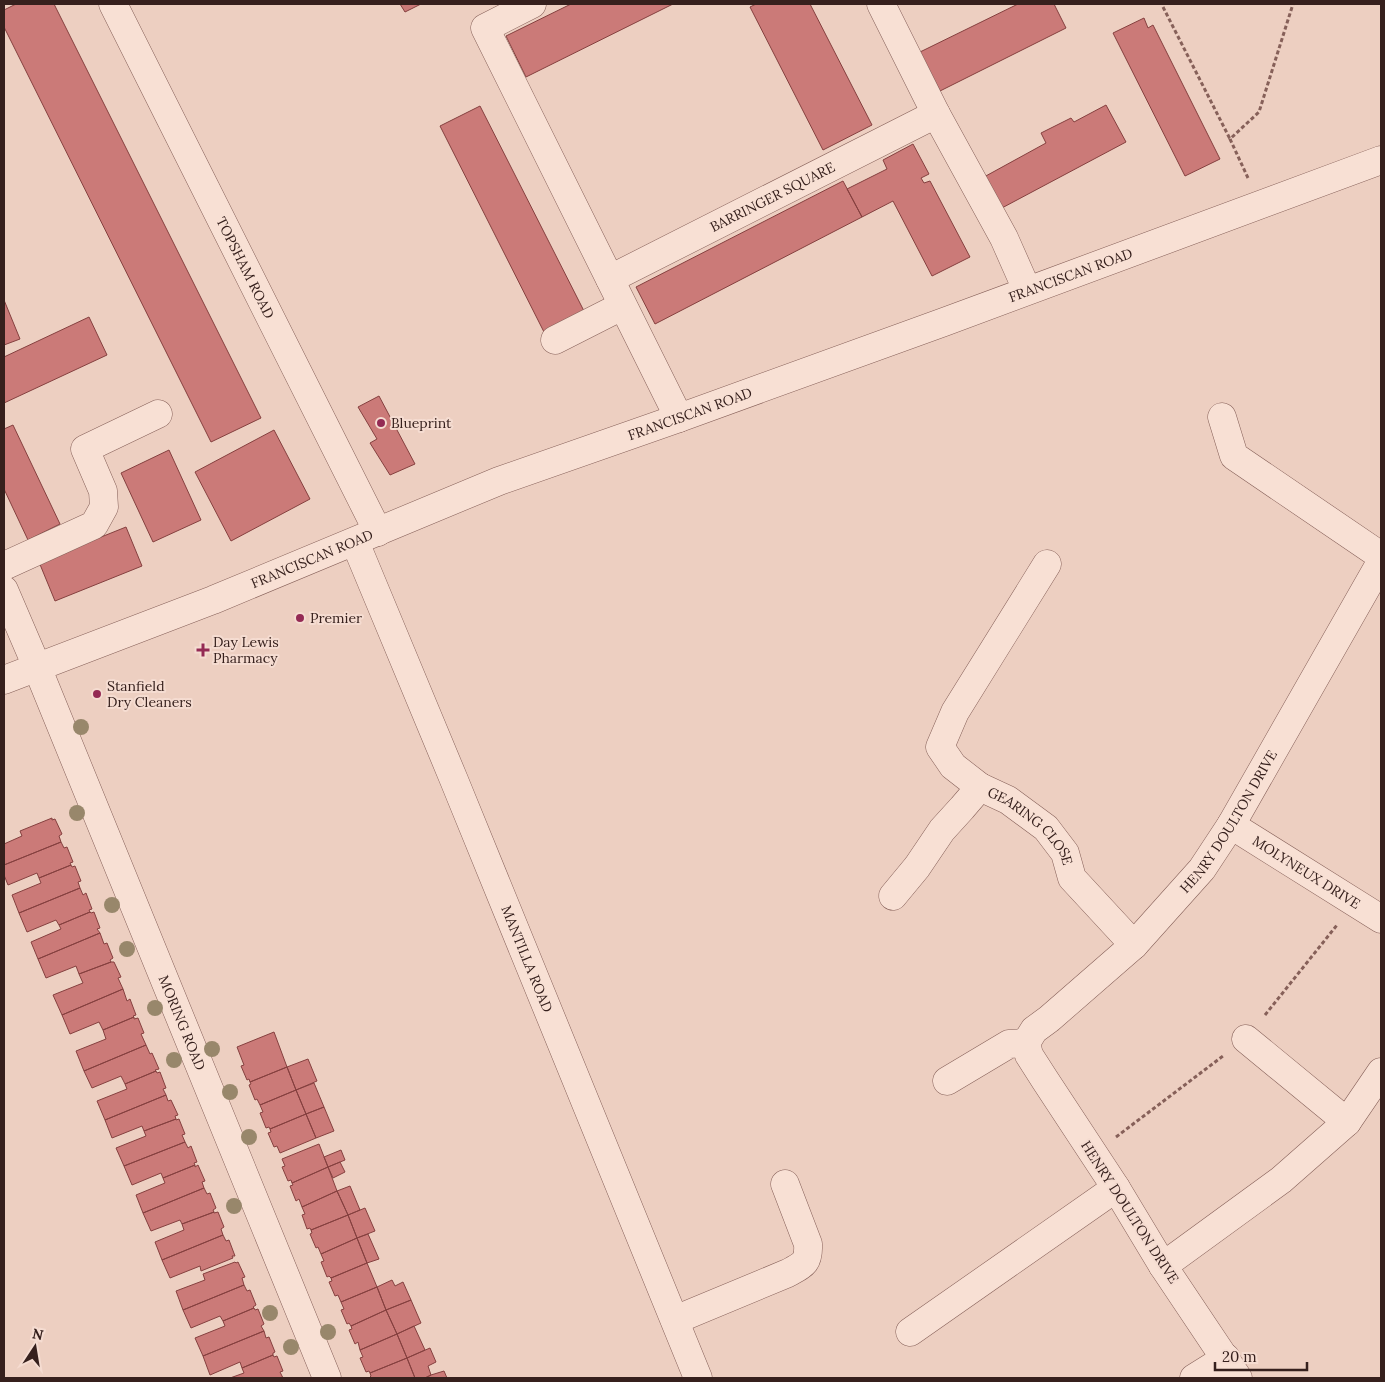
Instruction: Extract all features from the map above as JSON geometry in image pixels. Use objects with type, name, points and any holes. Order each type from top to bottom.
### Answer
[{"type":"street","name":"TOPSHAM ROAD","points":[[113,4],[367,537]]},
{"type":"street","points":[[532,4],[485,28],[622,306],[680,418]]},
{"type":"street","points":[[881,4],[936,114],[1004,238],[1027,290]]},
{"type":"street","name":"BARRINGER SQUARE","points":[[610,279],[936,114]]},
{"type":"street","name":"FRANCISCAN ROAD","points":[[4,680],[213,600],[499,481],[680,418],[1381,160]]},
{"type":"street","points":[[554,340],[622,306]]},
{"type":"street","points":[[4,566],[94,525],[104,507],[103,491],[85,449],[158,414]]},
{"type":"street","points":[[1222,417],[1234,456],[1381,556]]},
{"type":"street","name":"MANTILLA ROAD","points":[[367,537],[698,1378]]},
{"type":"street","name":"HENRY DOULTON DRIVE","points":[[1232,1368],[1163,1266],[1116,1188],[1029,1056],[1026,1043],[1034,1030],[1134,945],[1202,869],[1231,824],[1381,562]]},
{"type":"street","name":"GEARING CLOSE","points":[[1047,564],[956,712],[940,747],[952,766],[980,787],[1008,800],[1046,828],[1065,853],[1072,878],[1134,945]]},
{"type":"street","name":"MORING ROAD","points":[[4,590],[327,1378]]},
{"type":"street","points":[[893,896],[942,830],[980,787]]},
{"type":"street","name":"MOLYNEUX DRIVE","points":[[1231,824],[1381,919]]},
{"type":"street","points":[[1246,1039],[1347,1122]]},
{"type":"street","points":[[947,1081],[1008,1044],[1026,1043]]},
{"type":"street","points":[[1163,1266],[1281,1180],[1347,1122],[1381,1072]]},
{"type":"street","points":[[675,1320],[780,1277],[802,1265],[808,1254],[808,1244],[785,1184]]},
{"type":"street","points":[[910,1332],[1116,1188]]},
{"type":"street","points":[[1194,1378],[1232,1368]]},
{"type":"path","points":[[1230,139],[1260,112],[1293,4]]},
{"type":"path","points":[[1163,7],[1261,205]]},
{"type":"building","points":[[16,4],[54,4],[261,418],[211,442],[4,27],[4,10]]},
{"type":"building","points":[[400,4],[421,4],[405,12]]},
{"type":"building","points":[[571,4],[673,4],[526,77],[506,36]]},
{"type":"building","points":[[756,4],[810,4],[872,125],[823,150],[750,7]]},
{"type":"building","points":[[1018,4],[1054,4],[1066,28],[940,91],[920,52]]},
{"type":"building","points":[[1144,18],[1148,28],[1153,25],[1220,159],[1185,176],[1113,33]]},
{"type":"building","points":[[1106,105],[1126,142],[1000,209],[984,177],[1046,143],[1041,133],[1071,118],[1074,122]]},
{"type":"building","points":[[480,106],[585,313],[545,334],[440,126]]},
{"type":"building","points":[[913,144],[929,174],[921,178],[924,183],[930,181],[970,257],[932,276],[893,201],[862,217],[847,189],[887,169],[883,160]]},
{"type":"building","points":[[843,181],[862,217],[655,324],[636,287]]},
{"type":"building","points":[[4,300],[20,339],[4,345]]},
{"type":"building","points":[[89,317],[107,355],[4,403],[4,357]]},
{"type":"building","name":"Blueprint","points":[[379,396],[415,464],[390,475],[370,443],[377,439],[358,407]]},
{"type":"building","points":[[13,425],[60,524],[28,540],[4,489],[4,429]]},
{"type":"building","points":[[274,430],[310,499],[231,541],[195,472]]},
{"type":"building","points":[[169,450],[201,520],[153,542],[121,473]]},
{"type":"building","points":[[126,527],[142,566],[55,601],[39,562]]},
{"type":"building","points":[[52,818],[52,820],[55,819],[62,834],[59,836],[61,842],[4,865],[4,844],[22,836],[20,831]]},
{"type":"building","points":[[61,842],[64,848],[67,847],[73,862],[70,863],[71,865],[39,878],[37,873],[8,885],[4,875],[4,865]]},
{"type":"building","points":[[71,865],[72,867],[75,866],[81,881],[78,882],[80,888],[19,913],[12,895],[41,883],[39,878]]},
{"type":"building","points":[[80,888],[83,895],[86,893],[92,909],[89,910],[90,912],[59,925],[56,920],[27,932],[19,913]]},
{"type":"building","points":[[94,912],[100,928],[97,929],[100,933],[38,959],[31,942],[61,929],[59,925]]},
{"type":"building","points":[[100,933],[104,944],[107,943],[113,958],[110,960],[111,962],[79,974],[76,966],[46,978],[38,959]]},
{"type":"building","points":[[114,962],[121,977],[118,978],[123,989],[62,1015],[53,995],[83,983],[79,974]]},
{"type":"building","points":[[123,989],[127,1001],[130,999],[136,1015],[134,1017],[103,1030],[99,1022],[70,1034],[62,1015]]},
{"type":"building","points":[[134,1017],[134,1019],[138,1018],[144,1033],[141,1034],[146,1045],[84,1071],[76,1051],[106,1039],[103,1030]]},
{"type":"building","points":[[274,1032],[287,1067],[250,1082],[249,1079],[247,1080],[241,1066],[244,1065],[237,1047]]},
{"type":"building","points":[[146,1045],[159,1069],[125,1084],[121,1076],[92,1088],[84,1071]]},
{"type":"building","points":[[308,1059],[317,1081],[296,1090],[287,1067]]},
{"type":"building","points":[[287,1067],[296,1090],[260,1105],[257,1099],[255,1100],[249,1085],[251,1084],[250,1082]]},
{"type":"building","points":[[156,1071],[157,1073],[160,1072],[166,1088],[163,1089],[166,1095],[105,1120],[97,1101],[127,1089],[125,1084]]},
{"type":"building","points":[[314,1083],[324,1107],[306,1114],[296,1090]]},
{"type":"building","points":[[296,1090],[306,1114],[270,1129],[269,1127],[266,1128],[260,1113],[263,1112],[260,1105]]},
{"type":"building","points":[[166,1095],[168,1101],[171,1100],[178,1115],[175,1116],[176,1119],[144,1131],[142,1126],[112,1138],[105,1120]]},
{"type":"building","points":[[324,1107],[334,1131],[316,1138],[306,1114]]},
{"type":"building","points":[[306,1114],[316,1138],[280,1153],[277,1146],[274,1147],[268,1133],[271,1132],[270,1129]]},
{"type":"building","points":[[179,1119],[185,1134],[182,1135],[185,1142],[124,1166],[116,1148],[146,1136],[144,1131]]},
{"type":"building","points":[[185,1142],[188,1148],[191,1146],[197,1162],[194,1163],[195,1165],[163,1178],[161,1173],[132,1185],[124,1166]]},
{"type":"building","points":[[319,1144],[328,1167],[292,1183],[291,1180],[288,1181],[282,1167],[285,1166],[282,1159]]},
{"type":"building","points":[[341,1150],[345,1160],[328,1167],[324,1157]]},
{"type":"building","points":[[340,1162],[345,1172],[333,1178],[328,1167]]},
{"type":"building","points":[[195,1165],[195,1167],[198,1165],[205,1181],[202,1182],[204,1188],[143,1213],[136,1195],[165,1183],[163,1178]]},
{"type":"building","points":[[328,1167],[337,1191],[302,1207],[299,1199],[296,1201],[290,1186],[293,1185],[292,1183]]},
{"type":"building","points":[[350,1186],[360,1210],[348,1215],[337,1191]]},
{"type":"building","points":[[204,1188],[207,1194],[210,1193],[216,1208],[213,1210],[214,1212],[182,1224],[180,1220],[151,1231],[143,1213]]},
{"type":"building","points":[[337,1191],[348,1215],[311,1230],[310,1228],[307,1229],[302,1215],[305,1214],[302,1207]]},
{"type":"building","points":[[365,1208],[375,1231],[357,1238],[348,1215]]},
{"type":"building","points":[[218,1212],[224,1227],[221,1229],[223,1235],[162,1260],[155,1242],[184,1230],[182,1224]]},
{"type":"building","points":[[348,1215],[357,1238],[321,1254],[310,1234],[312,1233],[311,1230]]},
{"type":"building","points":[[368,1234],[379,1259],[367,1263],[357,1238]]},
{"type":"building","points":[[223,1235],[226,1241],[229,1240],[235,1256],[232,1256],[233,1258],[201,1271],[200,1266],[170,1278],[162,1260]]},
{"type":"building","points":[[357,1238],[367,1263],[331,1278],[327,1277],[321,1262],[324,1261],[321,1254]]},
{"type":"building","points":[[238,1262],[245,1277],[242,1278],[244,1285],[183,1310],[176,1291],[205,1280],[203,1274]]},
{"type":"building","points":[[367,1263],[377,1287],[341,1302],[338,1295],[335,1296],[329,1282],[332,1281],[331,1278]]},
{"type":"building","points":[[392,1280],[395,1286],[403,1282],[411,1300],[386,1310],[377,1287]]},
{"type":"building","points":[[244,1285],[247,1291],[250,1290],[256,1305],[254,1308],[223,1321],[220,1316],[191,1328],[183,1310]]},
{"type":"building","points":[[377,1287],[386,1310],[351,1326],[349,1323],[347,1324],[341,1310],[344,1309],[341,1302]]},
{"type":"building","points":[[411,1300],[421,1323],[397,1334],[386,1310]]},
{"type":"building","points":[[254,1308],[255,1310],[258,1309],[264,1324],[261,1326],[264,1331],[203,1356],[195,1338],[225,1326],[223,1321]]},
{"type":"building","points":[[386,1310],[397,1334],[360,1350],[358,1342],[355,1344],[349,1330],[352,1329],[351,1326]]},
{"type":"building","points":[[414,1326],[425,1350],[407,1358],[397,1334]]},
{"type":"building","points":[[264,1331],[266,1338],[269,1337],[275,1352],[273,1355],[242,1368],[240,1362],[210,1375],[203,1356]]},
{"type":"building","points":[[397,1334],[407,1358],[370,1373],[369,1371],[366,1372],[360,1358],[363,1357],[360,1350]]},
{"type":"building","points":[[430,1348],[436,1362],[428,1366],[431,1375],[425,1378],[415,1378],[407,1358]]},
{"type":"building","points":[[273,1355],[274,1357],[277,1356],[283,1371],[280,1372],[283,1378],[230,1378],[244,1373],[242,1368]]},
{"type":"building","points":[[407,1358],[415,1378],[369,1378],[371,1376],[370,1373]]},
{"type":"building","points":[[444,1371],[447,1378],[425,1378],[431,1375]]},
{"type":"place","name":"Blueprint","points":[[381,423]]},
{"type":"place","name":"Premier","points":[[300,618]]},
{"type":"place","name":"Day Lewis Pharmacy","points":[[203,650]]},
{"type":"place","name":"Stanfield Dry Cleaners","points":[[97,694]]}]
